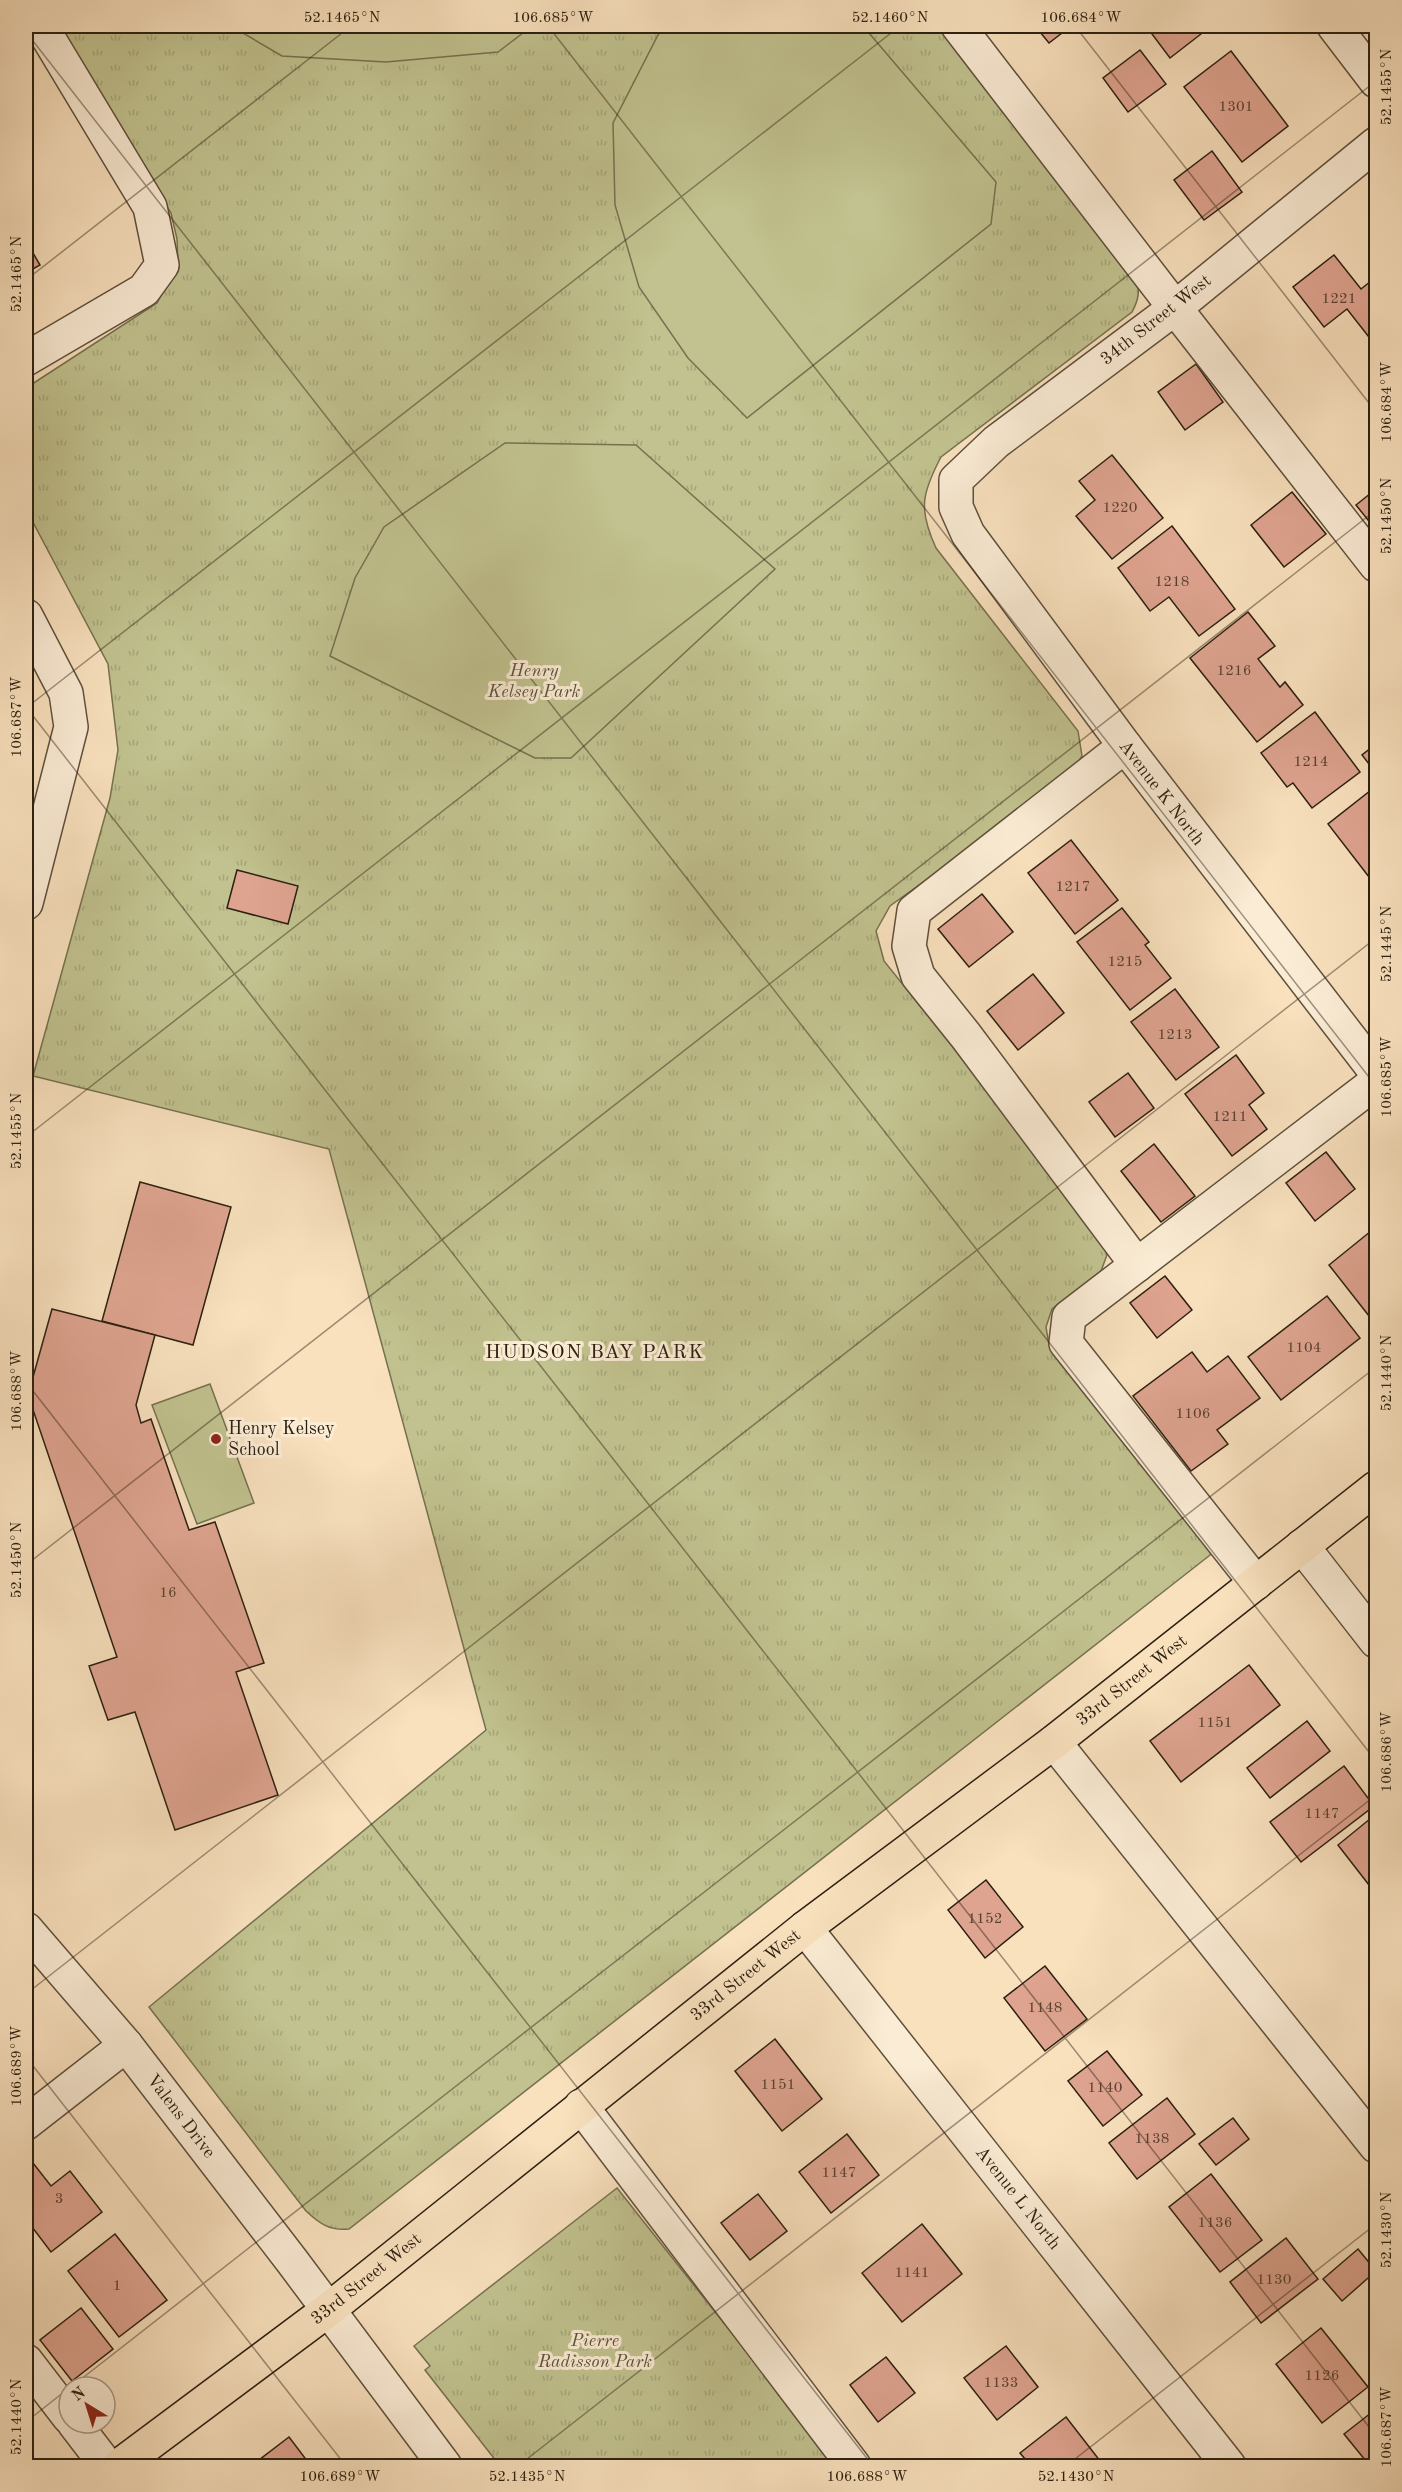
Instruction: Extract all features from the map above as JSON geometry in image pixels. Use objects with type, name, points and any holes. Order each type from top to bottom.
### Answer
[{"type":"main road","name":"33rd Street West","points":[[119,2466],[328,2310],[806,1928],[1054,1742],[1377,1488]]},
{"type":"street","points":[[26,360],[144,290],[162,265],[150,207],[41,26]]},
{"type":"street","points":[[958,26],[1377,565]]},
{"type":"street","points":[[1334,26],[1377,81]]},
{"type":"street","name":"34th Street West","points":[[956,507],[956,480],[996,442],[1175,308],[1377,144]]},
{"type":"street","name":"Avenue K North","points":[[956,507],[968,534],[1125,746],[1377,1072]]},
{"type":"street","points":[[26,616],[66,693],[71,727],[26,903]]},
{"type":"street","points":[[1125,746],[914,910],[909,946],[918,976],[966,1036],[1137,1265]]},
{"type":"street","points":[[1256,1583],[1066,1343],[1069,1317],[1377,1082]]},
{"type":"street","points":[[1302,1546],[1377,1641]]},
{"type":"street","points":[[1054,1742],[1377,2146]]},
{"type":"street","name":"Avenue L North","points":[[806,1928],[1229,2466]]},
{"type":"street","name":"Valens Drive","points":[[26,1929],[126,2045],[445,2466]]},
{"type":"street","points":[[26,2123],[126,2045]]},
{"type":"street","points":[[581,2106],[854,2466]]},
{"type":"street","points":[[26,2361],[57,2401]]},
{"type":"street","points":[[83,2435],[107,2466]]},
{"type":"green space","name":"Henry Kelsey Park","points":[[56,26],[944,26],[1136,277],[1138,287],[1138,295],[1132,312],[941,457],[926,491],[925,512],[936,548],[1078,731],[1082,756],[1069,777],[890,906],[876,931],[884,961],[1104,1236],[1107,1255],[1101,1271],[1052,1309],[1046,1327],[1049,1345],[1214,1552],[349,2229],[326,2226],[306,2211],[149,2007],[486,1730],[329,1149],[33,1076],[110,798],[118,750],[108,664],[26,509],[26,388],[157,303],[178,264],[177,239],[171,213]]},
{"type":"green space","points":[[231,26],[532,26],[498,52],[386,62],[282,56]]},
{"type":"green space","points":[[665,26],[863,26],[996,182],[991,224],[747,418],[688,358],[639,287],[615,205],[613,123],[658,35]]},
{"type":"green space","points":[[505,443],[636,445],[775,569],[571,758],[535,758],[330,656],[355,578],[384,527]]},
{"type":"green space","points":[[210,1384],[254,1503],[197,1524],[152,1405]]},
{"type":"green space","name":"Pierre Radisson Park","points":[[617,2188],[837,2466],[500,2466],[425,2370],[430,2366],[414,2346]]},
{"type":"building","points":[[1035,26],[1071,26],[1049,43]]},
{"type":"building","points":[[1146,26],[1209,26],[1210,27],[1170,58]]},
{"type":"building","points":[[1140,50],[1166,84],[1128,112],[1103,78]]},
{"type":"building","points":[[1231,51],[1288,126],[1242,162],[1184,87]]},
{"type":"building","points":[[1212,151],[1242,192],[1204,220],[1174,180]]},
{"type":"building","points":[[26,241],[40,265],[26,273]]},
{"type":"building","points":[[1334,255],[1361,289],[1376,277],[1376,346],[1347,309],[1324,327],[1293,287]]},
{"type":"building","points":[[1196,364],[1223,402],[1185,430],[1158,392]]},
{"type":"building","points":[[1112,455],[1163,518],[1112,559],[1076,516],[1095,500],[1079,481]]},
{"type":"building","points":[[1376,489],[1376,522],[1372,525],[1356,505]]},
{"type":"building","points":[[1292,492],[1326,534],[1284,567],[1251,525]]},
{"type":"building","points":[[1172,526],[1235,609],[1199,636],[1169,597],[1150,611],[1118,568]]},
{"type":"building","points":[[1248,612],[1275,646],[1258,659],[1280,687],[1285,682],[1303,705],[1257,742],[1190,658]]},
{"type":"building","points":[[1315,712],[1360,772],[1312,808],[1293,783],[1287,787],[1261,753]]},
{"type":"building","points":[[1376,744],[1376,773],[1362,755]]},
{"type":"building","points":[[1375,787],[1376,790],[1376,886],[1328,824]]},
{"type":"building","points":[[1071,840],[1118,900],[1075,934],[1028,873]]},
{"type":"building","points":[[237,870],[298,886],[288,924],[227,908]]},
{"type":"building","points":[[982,894],[1013,932],[969,967],[938,929]]},
{"type":"building","points":[[1122,908],[1149,942],[1145,945],[1171,978],[1130,1010],[1077,942]]},
{"type":"building","points":[[1033,974],[1064,1013],[1018,1050],[987,1011]]},
{"type":"building","points":[[1175,989],[1219,1047],[1176,1080],[1131,1022]]},
{"type":"building","points":[[1236,1055],[1264,1093],[1249,1105],[1267,1129],[1232,1156],[1185,1094]]},
{"type":"building","points":[[1128,1073],[1154,1108],[1115,1137],[1089,1102]]},
{"type":"building","points":[[1154,1144],[1195,1196],[1161,1222],[1121,1171]]},
{"type":"building","points":[[1326,1152],[1355,1189],[1315,1221],[1286,1183]]},
{"type":"building","points":[[140,1182],[231,1207],[193,1345],[102,1321]]},
{"type":"building","points":[[1376,1227],[1376,1318],[1373,1321],[1329,1265]]},
{"type":"building","points":[[1165,1276],[1192,1310],[1157,1338],[1130,1303]]},
{"type":"building","points":[[1327,1296],[1360,1338],[1281,1400],[1248,1357]]},
{"type":"building","points":[[52,1309],[155,1335],[136,1405],[141,1423],[151,1419],[189,1530],[215,1522],[264,1663],[236,1672],[278,1795],[175,1830],[135,1712],[108,1720],[89,1666],[117,1657],[28,1395]]},
{"type":"building","points":[[1192,1352],[1207,1372],[1228,1356],[1260,1398],[1217,1430],[1228,1444],[1191,1471],[1133,1396]]},
{"type":"building","points":[[1249,1665],[1280,1705],[1181,1782],[1150,1741]]},
{"type":"building","points":[[1307,1721],[1330,1751],[1270,1798],[1247,1768]]},
{"type":"building","points":[[1344,1766],[1374,1806],[1301,1862],[1270,1822]]},
{"type":"building","points":[[1376,1814],[1376,1894],[1338,1845]]},
{"type":"building","points":[[986,1880],[1023,1927],[985,1958],[948,1910]]},
{"type":"building","points":[[1045,1966],[1087,2019],[1045,2051],[1004,1998]]},
{"type":"building","points":[[775,2039],[822,2099],[782,2131],[735,2071]]},
{"type":"building","points":[[1107,2051],[1142,2095],[1103,2126],[1068,2081]]},
{"type":"building","points":[[1167,2098],[1195,2134],[1137,2179],[1109,2143]]},
{"type":"building","points":[[1233,2118],[1249,2139],[1216,2165],[1199,2144]]},
{"type":"building","points":[[847,2134],[879,2175],[831,2213],[799,2172]]},
{"type":"building","points":[[33,2163],[51,2186],[70,2171],[102,2212],[51,2252],[26,2219],[26,2169]]},
{"type":"building","points":[[1211,2174],[1262,2240],[1220,2272],[1169,2207]]},
{"type":"building","points":[[758,2194],[787,2231],[750,2260],[721,2223]]},
{"type":"building","points":[[922,2224],[962,2274],[902,2322],[862,2273]]},
{"type":"building","points":[[115,2234],[167,2300],[119,2337],[68,2271]]},
{"type":"building","points":[[1286,2238],[1318,2279],[1261,2323],[1230,2282]]},
{"type":"building","points":[[1358,2249],[1376,2271],[1342,2301],[1323,2279]]},
{"type":"building","points":[[81,2308],[113,2349],[80,2375],[67,2375],[40,2340]]},
{"type":"building","points":[[1321,2328],[1368,2387],[1322,2423],[1276,2364]]},
{"type":"building","points":[[1006,2346],[1038,2387],[997,2420],[964,2378]]},
{"type":"building","points":[[886,2357],[915,2393],[878,2422],[850,2385]]},
{"type":"building","points":[[1376,2409],[1376,2466],[1370,2466],[1344,2434]]},
{"type":"building","points":[[1066,2417],[1104,2466],[1031,2466],[1020,2453]]},
{"type":"building","points":[[289,2437],[311,2466],[251,2466]]},
{"type":"place","name":"Henry Kelsey School","points":[[216,1439]]},
{"type":"district","name":"HUDSON BAY PARK","points":[[595,1353]]}]
